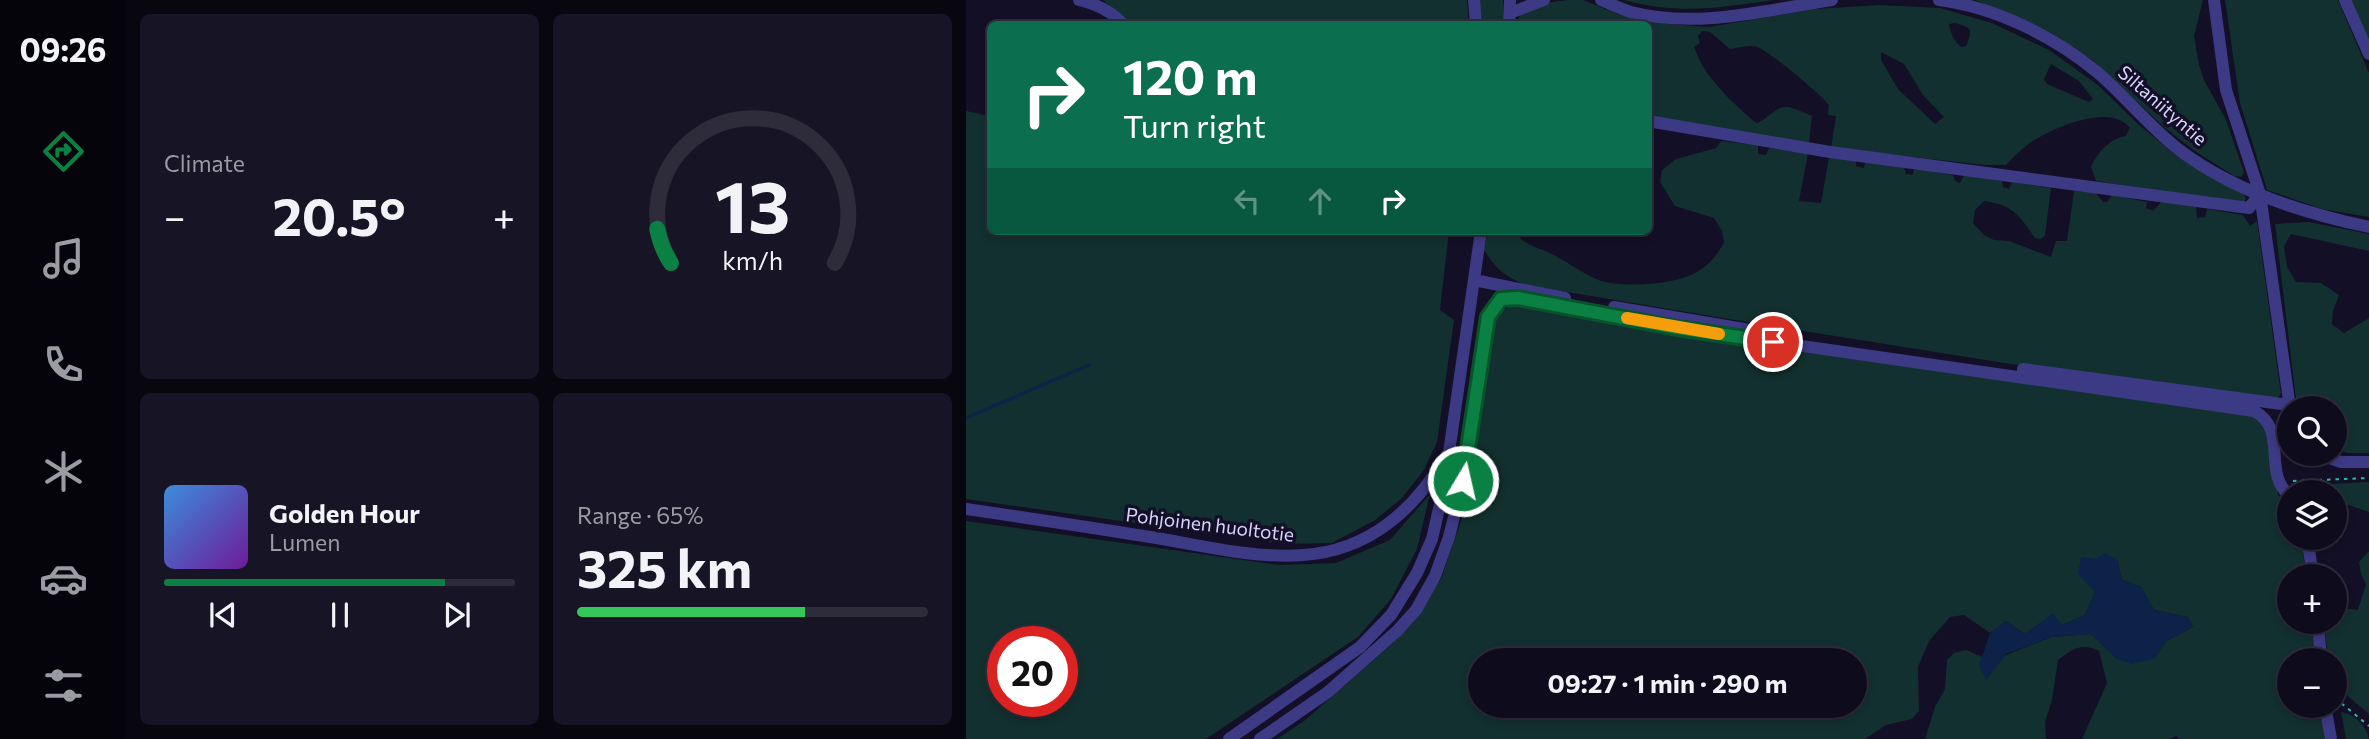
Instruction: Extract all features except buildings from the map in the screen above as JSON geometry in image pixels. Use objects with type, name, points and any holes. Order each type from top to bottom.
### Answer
[{"type":"lane","points":[[1079,0],[1094,3],[1120,21]]},
{"type":"lane","points":[[1474,0],[1476,21]]},
{"type":"lane","points":[[1510,12],[1544,0]]},
{"type":"lane","points":[[1601,0],[1632,12],[1688,19],[1832,0]]},
{"type":"lane","name":"Siltaniityntie","points":[[1938,0],[1955,2],[2013,21],[2061,47],[2096,72],[2178,148],[2217,174],[2260,194],[2319,216],[2369,226]]},
{"type":"lane","points":[[2214,0],[2226,90],[2260,194],[2289,396]]},
{"type":"lane","points":[[2345,0],[2369,54]]},
{"type":"lane","points":[[1652,122],[1830,152],[2249,208],[2260,194]]},
{"type":"lane","name":"Pohjoinen huoltotie","points":[[1229,739],[1340,663],[1367,640],[1391,615],[1412,583],[1432,539],[1442,498],[1480,235]]},
{"type":"lane","points":[[1474,280],[1765,332],[2277,404]]},
{"type":"lane","points":[[1260,739],[1328,692],[1397,631],[1416,610],[1435,576],[1449,537],[1463,481],[1488,317],[1501,299],[1518,298],[1689,330],[2254,411],[2266,417],[2272,429],[2279,480]]},
{"type":"lane","name":"Pohjoinen huoltotie","points":[[966,509],[1241,551],[1304,555],[1332,550],[1385,526],[1411,506],[1433,479],[1449,450]]},
{"type":"lane","points":[[2347,462],[2369,462]]},
{"type":"lane","points":[[2327,718],[2331,739]]},
{"type":"path","points":[[2309,480],[2369,478]]},
{"type":"path","points":[[2347,708],[2369,726]]},
{"type":"green space","points":[[1103,0],[1467,0],[1469,21],[1126,21]]},
{"type":"green space","points":[[1478,0],[1503,0],[1504,21],[1480,21]]},
{"type":"green space","points":[[1583,0],[1618,14],[1668,24],[1709,27],[1816,9],[1879,5],[1940,8],[1992,23],[2049,50],[2098,85],[2174,154],[2244,195],[2246,199],[2243,203],[2096,181],[2091,167],[2097,156],[2109,143],[2126,136],[2130,128],[2109,117],[2081,120],[2052,131],[2027,145],[2006,165],[1831,148],[1836,116],[1828,115],[1829,105],[1825,100],[1763,50],[1751,46],[1730,49],[1710,32],[1702,31],[1698,36],[1700,43],[1694,47],[1705,69],[1720,88],[1756,123],[1784,107],[1794,108],[1812,116],[1809,144],[1652,117],[1652,21],[1517,21],[1520,15],[1546,3]],"holes":[[[1949,24],[1967,27],[1970,36],[1966,46],[1962,47],[1953,37]],[[1881,52],[1904,64],[1923,95],[1944,117],[1935,124],[1898,89],[1881,60]],[[2051,64],[2079,81],[2093,99],[2089,102],[2047,84],[2044,79]]]},
{"type":"green space","points":[[1623,0],[1774,0],[1681,9]]},
{"type":"green space","points":[[1975,0],[2203,0],[2194,36],[2199,65],[2204,80],[2226,120],[2244,172],[2241,177],[2234,176],[2195,151],[2164,127],[2091,59],[2050,32]]},
{"type":"green space","points":[[2225,0],[2338,0],[2369,73],[2369,217],[2322,209],[2267,190],[2240,103]]},
{"type":"green space","points":[[2351,0],[2369,0],[2369,41]]},
{"type":"green space","points":[[966,111],[987,115],[987,235],[1449,235],[1440,310],[1454,320],[1437,442],[1424,470],[1401,499],[1375,520],[1332,543],[1283,544],[966,499]]},
{"type":"green space","points":[[1721,141],[1758,145],[1758,154],[1766,155],[1769,148],[1808,153],[1799,201],[1821,203],[1829,157],[1856,160],[1856,166],[1864,168],[1865,162],[1904,167],[1906,174],[1912,175],[1915,168],[1953,175],[1955,181],[1960,183],[1964,175],[2002,181],[2003,187],[2009,189],[2012,182],[2051,188],[2045,235],[2041,239],[2035,238],[2009,208],[1994,203],[1984,201],[1975,210],[1973,223],[1984,235],[1994,240],[2009,241],[2051,257],[2056,241],[2067,241],[2074,191],[2095,192],[2103,202],[2107,202],[2112,195],[2147,202],[2146,208],[2153,211],[2162,201],[2196,207],[2197,218],[2205,217],[2207,209],[2243,215],[2250,226],[2257,221],[2281,394],[2276,399],[2269,399],[2017,365],[1791,329],[1770,315],[1759,324],[1525,285],[1501,271],[1484,250],[1487,235],[1517,235],[1527,243],[1601,281],[1652,284],[1691,275],[1711,261],[1724,242],[1722,231],[1714,218],[1675,206],[1660,182],[1662,170],[1676,159],[1716,148]]},
{"type":"green space","points":[[2309,222],[2369,234],[2369,251],[2291,234],[2284,246],[2287,267],[2296,282],[2321,283],[2339,295],[2332,324],[2344,333],[2369,318],[2369,453],[2347,453],[2347,396],[2296,396],[2275,224]]},
{"type":"green space","points":[[1512,306],[2255,415],[2267,426],[2277,489],[2277,550],[2303,550],[2304,564],[2277,564],[2277,634],[2313,634],[2315,648],[2277,648],[2277,718],[2323,718],[2325,739],[2180,739],[2176,736],[2170,739],[2082,739],[2107,683],[2099,651],[2082,647],[2058,660],[2052,700],[2045,722],[2046,739],[1925,739],[1935,707],[1945,689],[1947,660],[1954,653],[1966,650],[1982,657],[1979,666],[2051,637],[2091,634],[2117,659],[2154,659],[2166,641],[2193,627],[2188,617],[2154,610],[2141,587],[2122,580],[2117,560],[2095,592],[2085,615],[2062,625],[2053,614],[2025,634],[2006,621],[1990,633],[1964,615],[1950,617],[1929,641],[1918,667],[1919,711],[1912,719],[1886,725],[1865,739],[1277,739],[1304,721],[1393,643],[1441,579],[1470,495],[1497,313]]},
{"type":"green space","points":[[2369,482],[2369,512],[2347,505],[2347,483]]},
{"type":"green space","points":[[1430,494],[1417,549],[1391,599],[1358,637],[1206,739],[966,739],[966,521],[1279,565],[1336,563],[1390,540]]},
{"type":"green space","points":[[2369,551],[2369,714],[2347,695],[2347,648],[2327,648],[2325,634],[2347,634],[2347,609],[2358,610],[2366,584],[2359,562]]},
{"type":"green space","points":[[2347,714],[2359,721],[2369,739],[2346,739],[2342,718],[2347,718]]},
{"type":"water","points":[[2105,553],[2117,560],[2122,580],[2141,587],[2154,610],[2188,617],[2193,627],[2166,641],[2154,659],[2132,664],[2117,659],[2091,634],[2051,637],[2006,654],[1986,680],[1979,666],[1990,633],[2006,621],[2025,634],[2053,613],[2062,625],[2085,615],[2095,592],[2078,574],[2081,557],[2096,559]]},
{"type":"waterway","points":[[966,418],[1089,365]]},
{"type":"slow traffic","points":[[1627,318],[1719,334]]},
{"type":"route","points":[[1463,481],[1488,317],[1491,309],[1501,299],[1518,298],[1677,328],[1773,342]]}]
